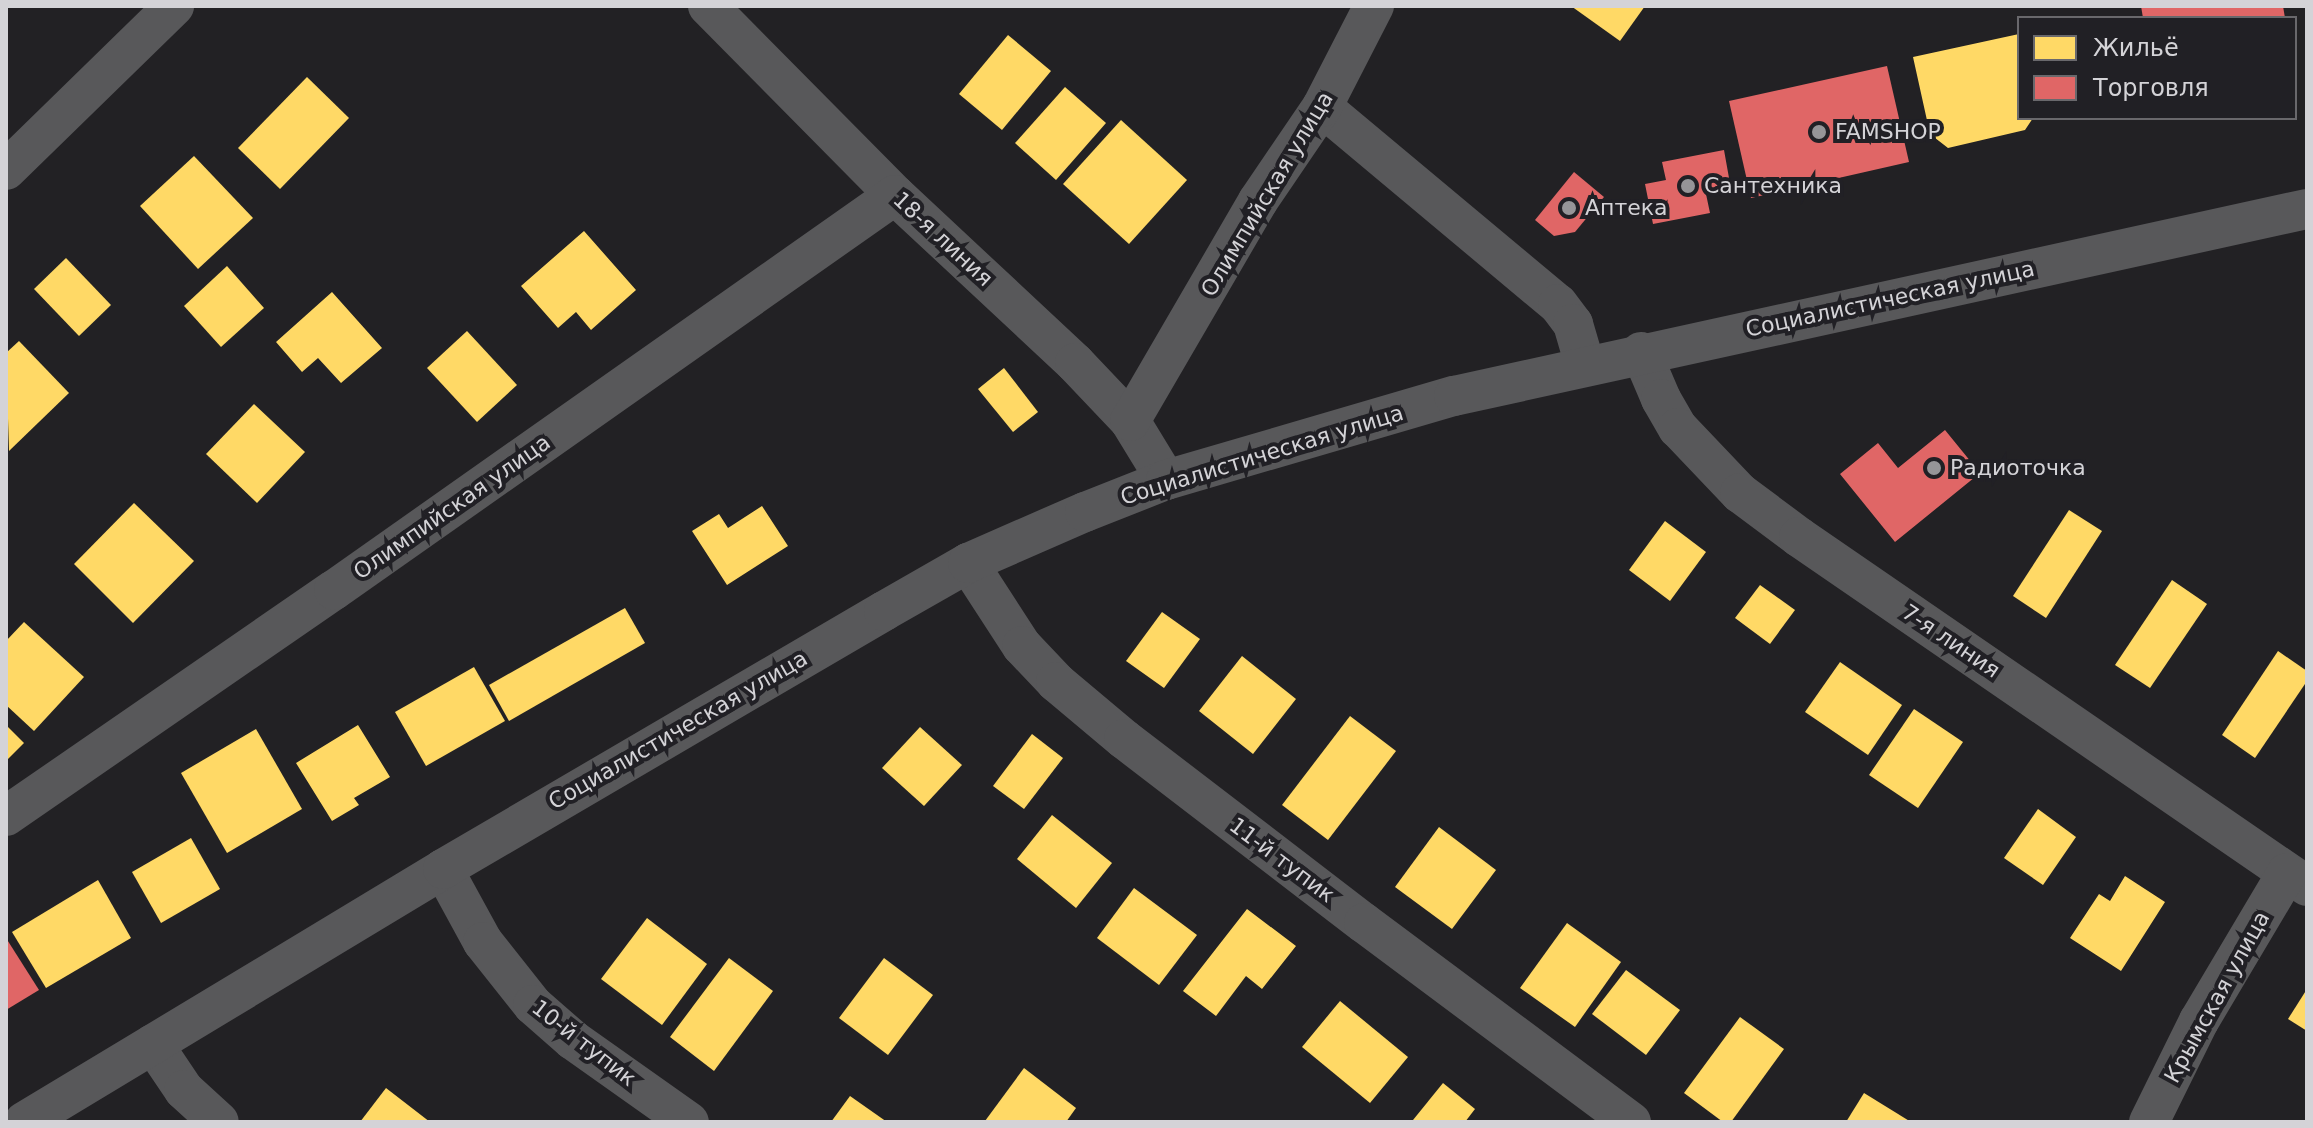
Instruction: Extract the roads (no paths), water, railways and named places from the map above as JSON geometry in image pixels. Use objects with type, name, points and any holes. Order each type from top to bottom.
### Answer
[{"type":"street","points":[[6,170],[174,6]]},
{"type":"street","name":"18-я линия","points":[[708,6],[895,195],[1075,363],[1130,421],[1166,480]]},
{"type":"street","name":"Олимпийская улица","points":[[1130,421],[1258,201],[1322,107],[1374,6]]},
{"type":"street","points":[[1322,107],[1558,304],[1573,324],[1585,365]]},
{"type":"street","name":"Олимпийская улица","points":[[6,816],[334,590],[895,195]]},
{"type":"street","name":"Социалистическая улица","points":[[24,1122],[443,869],[968,563],[1166,480],[1454,396],[1641,352],[2307,209]]},
{"type":"street","name":"7-я линия","points":[[1641,352],[1661,399],[1678,428],[1740,493],[1799,537],[2297,879]]},
{"type":"street","name":"11-й тупик","points":[[968,563],[1022,646],[1068,692],[1364,923],[1631,1122]]},
{"type":"street","name":"10-й тупик","points":[[443,869],[483,942],[533,1005],[573,1040],[689,1122]]},
{"type":"street","name":"Крымская улица","points":[[2149,1122],[2199,1021],[2297,879]]},
{"type":"street","points":[[153,1044],[184,1090],[219,1122]]},
{"type":"place","name":"FAMSHOP","points":[[1819,132]]},
{"type":"place","name":"Сантехника","points":[[1688,186]]},
{"type":"place","name":"Аптека","points":[[1569,208]]},
{"type":"place","name":"Радиоточка","points":[[1934,468]]}]
